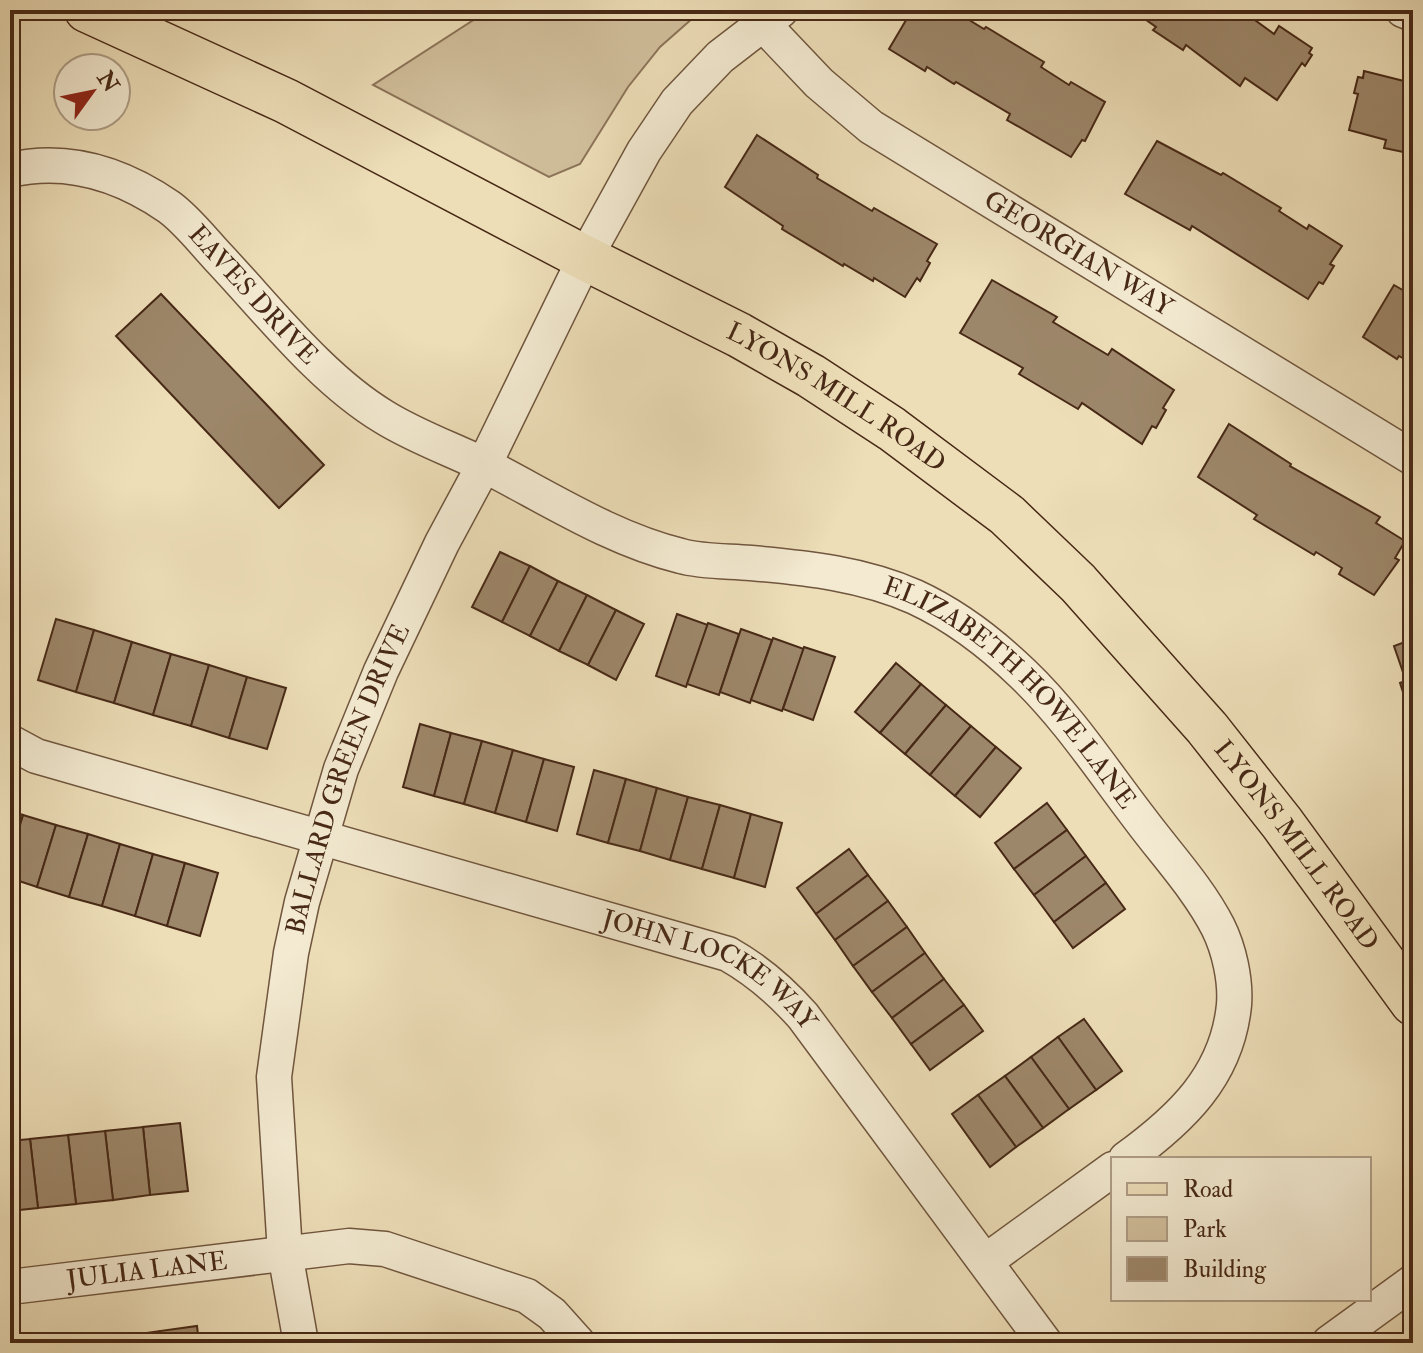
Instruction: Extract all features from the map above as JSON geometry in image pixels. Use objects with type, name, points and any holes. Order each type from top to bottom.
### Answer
[{"type":"main road","name":"LYONS MILL ROAD","points":[[87,10],[286,101],[739,335],[811,376],[892,429],[1007,515],[1078,583],[1207,728],[1282,823],[1413,1003]]},
{"type":"street","points":[[1403,10],[1413,14]]},
{"type":"street","name":"BALLARD GREEN DRIVE","points":[[301,1343],[285,1253],[274,1077],[291,953],[341,769],[381,671],[442,543],[484,465],[585,258],[644,151],[677,102],[720,57],[772,17]]},
{"type":"street","name":"GEORGIAN WAY","points":[[772,17],[827,91],[871,127],[1413,458]]},
{"type":"street","name":"EAVES DRIVE","points":[[10,170],[33,165],[70,165],[126,181],[173,209],[319,364],[356,397],[385,418],[484,465]]},
{"type":"street","name":"ELIZABETH HOWE LANE","points":[[484,465],[604,528],[684,557],[796,567],[871,580],[918,599],[957,620],[1026,677],[1058,713],[1197,895],[1218,928],[1229,958],[1235,1003],[1222,1053],[1207,1083],[1186,1112],[1129,1157]]},
{"type":"street","points":[[10,742],[36,756],[320,838]]},
{"type":"street","name":"JOHN LOCKE WAY","points":[[320,838],[717,951],[752,968],[780,991],[803,1016],[1045,1343]]},
{"type":"street","points":[[986,1261],[1111,1170]]},
{"type":"street","name":"JULIA LANE","points":[[10,1287],[349,1246],[385,1249],[527,1296],[552,1314],[578,1343]]},
{"type":"street","points":[[1330,1343],[1413,1282]]},
{"type":"green space","points":[[489,10],[702,10],[660,47],[628,87],[580,164],[549,177],[373,85]]},
{"type":"building","points":[[912,10],[946,10],[953,15],[956,12],[1044,62],[1041,67],[1069,85],[1071,82],[1105,102],[1085,141],[1082,140],[1071,157],[1007,120],[1010,114],[956,82],[954,84],[927,67],[925,71],[889,49]]},
{"type":"building","points":[[1132,10],[1241,10],[1274,34],[1279,26],[1312,48],[1309,53],[1312,55],[1305,66],[1302,63],[1277,100],[1245,78],[1240,86],[1186,45],[1183,50],[1153,30],[1156,27]]},
{"type":"building","points":[[1364,71],[1404,81],[1403,89],[1413,91],[1413,154],[1384,148],[1386,140],[1349,130],[1358,94],[1354,93],[1358,77],[1363,78]]},
{"type":"building","points":[[757,135],[818,175],[817,178],[872,211],[874,208],[937,244],[920,281],[917,278],[905,297],[874,278],[873,281],[843,266],[782,229],[783,226],[725,187]]},
{"type":"building","points":[[1157,141],[1221,175],[1223,173],[1281,208],[1279,211],[1307,229],[1309,225],[1342,246],[1330,264],[1334,266],[1323,284],[1319,282],[1308,299],[1192,226],[1190,230],[1125,194]]},
{"type":"building","points":[[992,280],[1057,317],[1053,322],[1108,355],[1112,349],[1174,390],[1156,428],[1152,426],[1142,444],[1082,403],[1078,409],[1019,374],[1023,368],[960,333]]},
{"type":"building","points":[[1394,285],[1413,296],[1413,364],[1399,356],[1397,359],[1363,337]]},
{"type":"building","points":[[161,294],[324,465],[279,508],[116,336]]},
{"type":"building","points":[[1229,424],[1290,466],[1380,517],[1376,523],[1405,541],[1395,558],[1399,560],[1374,595],[1339,574],[1342,568],[1254,519],[1257,515],[1198,477]]},
{"type":"building","points":[[500,552],[530,566],[502,622],[472,607]]},
{"type":"building","points":[[530,566],[558,581],[530,636],[502,622]]},
{"type":"building","points":[[558,581],[587,595],[559,651],[530,636]]},
{"type":"building","points":[[587,595],[616,610],[588,665],[559,651]]},
{"type":"building","points":[[616,610],[644,624],[616,680],[588,665]]},
{"type":"building","points":[[677,614],[708,625],[686,687],[656,676]]},
{"type":"building","points":[[56,619],[94,630],[76,692],[38,680]]},
{"type":"building","points":[[708,623],[739,634],[719,695],[687,684]]},
{"type":"building","points":[[741,629],[772,640],[750,703],[720,692]]},
{"type":"building","points":[[94,630],[132,642],[114,703],[76,692]]},
{"type":"building","points":[[773,638],[804,649],[782,711],[751,700]]},
{"type":"building","points":[[1413,639],[1413,723],[1400,683],[1406,681],[1394,646]]},
{"type":"building","points":[[132,642],[171,654],[153,715],[114,703]]},
{"type":"building","points":[[804,647],[835,657],[813,720],[783,709]]},
{"type":"building","points":[[171,654],[209,665],[191,726],[153,715]]},
{"type":"building","points":[[896,663],[921,684],[880,733],[855,712]]},
{"type":"building","points":[[209,665],[247,677],[229,738],[191,726]]},
{"type":"building","points":[[247,677],[286,688],[267,749],[229,738]]},
{"type":"building","points":[[921,684],[946,705],[905,754],[880,733]]},
{"type":"building","points":[[946,705],[971,726],[930,775],[905,754]]},
{"type":"building","points":[[420,724],[451,733],[434,796],[403,787]]},
{"type":"building","points":[[971,726],[996,747],[955,796],[930,775]]},
{"type":"building","points":[[451,733],[482,741],[464,804],[434,796]]},
{"type":"building","points":[[482,741],[513,750],[495,813],[464,804]]},
{"type":"building","points":[[996,747],[1021,768],[980,817],[955,796]]},
{"type":"building","points":[[513,750],[544,759],[526,822],[495,813]]},
{"type":"building","points":[[544,759],[574,767],[557,831],[526,822]]},
{"type":"building","points":[[594,770],[626,779],[608,843],[577,834]]},
{"type":"building","points":[[626,779],[657,788],[640,851],[608,843]]},
{"type":"building","points":[[657,788],[688,797],[670,860],[640,851]]},
{"type":"building","points":[[688,797],[720,805],[702,869],[670,860]]},
{"type":"building","points":[[1047,803],[1067,830],[1014,869],[995,843]]},
{"type":"building","points":[[720,805],[751,814],[734,878],[702,869]]},
{"type":"building","points":[[10,811],[23,815],[10,859]]},
{"type":"building","points":[[751,814],[782,823],[765,887],[734,878]]},
{"type":"building","points":[[23,815],[56,825],[37,887],[10,878],[10,859]]},
{"type":"building","points":[[56,825],[88,834],[69,897],[37,887]]},
{"type":"building","points":[[1067,830],[1086,856],[1034,895],[1014,869]]},
{"type":"building","points":[[88,834],[120,844],[102,906],[69,897]]},
{"type":"building","points":[[120,844],[153,854],[135,916],[102,906]]},
{"type":"building","points":[[849,849],[868,875],[816,914],[797,888]]},
{"type":"building","points":[[153,854],[185,863],[167,926],[135,916]]},
{"type":"building","points":[[1086,856],[1106,883],[1054,922],[1034,895]]},
{"type":"building","points":[[185,863],[218,873],[200,936],[167,926]]},
{"type":"building","points":[[868,875],[888,901],[835,940],[816,914]]},
{"type":"building","points":[[1106,883],[1125,909],[1073,948],[1054,922]]},
{"type":"building","points":[[888,901],[907,927],[853,966],[835,940]]},
{"type":"building","points":[[907,927],[925,953],[872,992],[853,966]]},
{"type":"building","points":[[925,953],[944,979],[892,1018],[872,992]]},
{"type":"building","points":[[944,979],[964,1005],[911,1044],[892,1018]]},
{"type":"building","points":[[964,1005],[983,1031],[930,1070],[911,1044]]},
{"type":"building","points":[[1084,1019],[1122,1071],[1096,1090],[1058,1037]]},
{"type":"building","points":[[1058,1037],[1096,1090],[1069,1109],[1031,1057]]},
{"type":"building","points":[[1031,1057],[1069,1109],[1043,1128],[1005,1076]]},
{"type":"building","points":[[1005,1076],[1043,1128],[1016,1147],[978,1095]]},
{"type":"building","points":[[978,1095],[1016,1147],[990,1167],[952,1114]]},
{"type":"building","points":[[180,1123],[188,1191],[150,1195],[143,1127]]},
{"type":"building","points":[[143,1127],[150,1195],[113,1200],[105,1131]]},
{"type":"building","points":[[105,1131],[113,1200],[76,1204],[68,1135]]},
{"type":"building","points":[[68,1135],[76,1204],[38,1208],[30,1139]]},
{"type":"building","points":[[30,1139],[38,1208],[10,1211],[10,1141]]},
{"type":"building","points":[[197,1326],[199,1343],[162,1343],[160,1331]]},
{"type":"building","points":[[160,1331],[162,1343],[125,1343],[124,1336]]},
{"type":"building","points":[[124,1336],[125,1343],[88,1343],[87,1340]]}]
